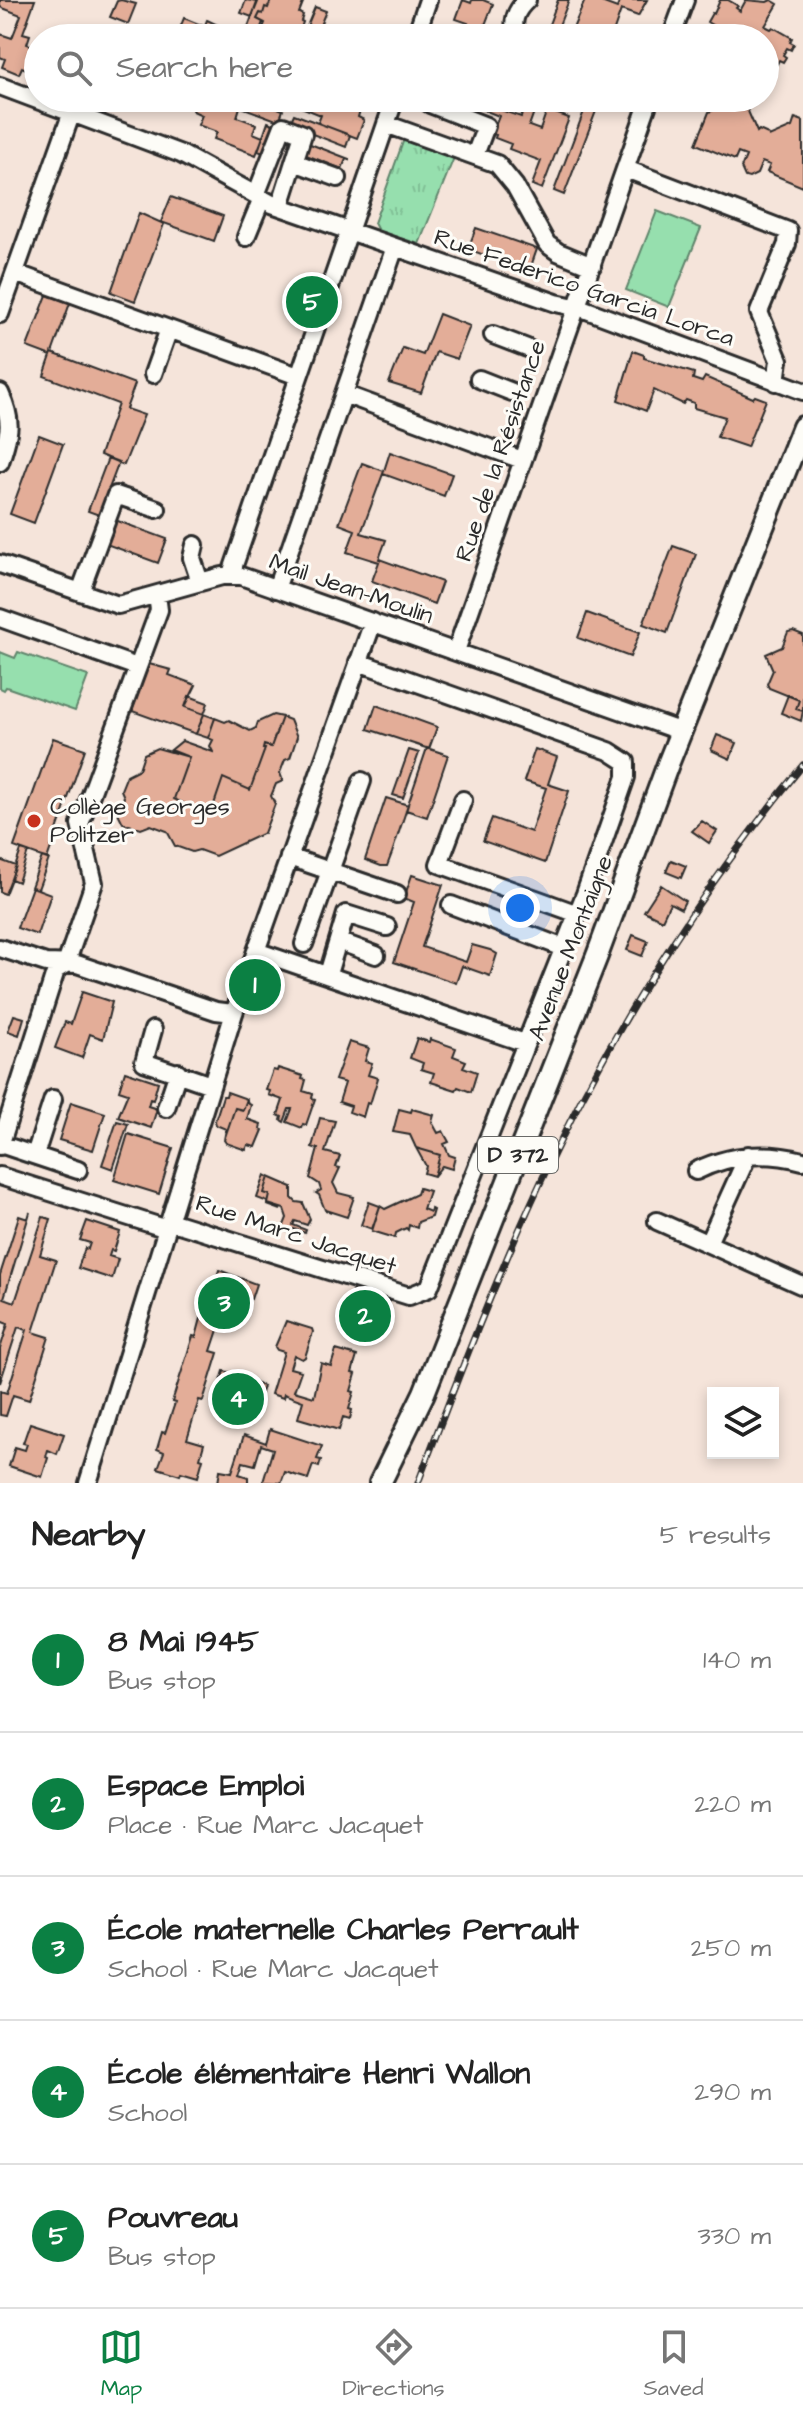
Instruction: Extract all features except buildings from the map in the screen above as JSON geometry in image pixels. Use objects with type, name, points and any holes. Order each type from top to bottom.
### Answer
[{"type":"main road","name":"Avenue Montaigne","points":[[380,1483],[424,1393],[597,956],[668,764],[803,427]]},
{"type":"street","points":[[420,24],[428,0]]},
{"type":"street","points":[[514,24],[519,8],[527,0]]},
{"type":"street","points":[[676,24],[685,0]]},
{"type":"street","name":"Rue Federico Garcia Lorca","points":[[0,86],[24,95]]},
{"type":"street","points":[[0,314],[72,112]]},
{"type":"street","name":"Rue Federico Garcia Lorca","points":[[72,112],[181,154],[280,206],[803,391]]},
{"type":"street","points":[[231,574],[390,112]]},
{"type":"street","points":[[450,112],[486,126],[475,155]]},
{"type":"street","name":"Rue de la Résistance","points":[[456,651],[645,112]]},
{"type":"street","points":[[386,124],[497,164],[505,171],[547,244],[592,266]]},
{"type":"street","points":[[246,237],[283,126],[303,134],[280,206]]},
{"type":"street","points":[[294,162],[338,178]]},
{"type":"street","points":[[626,169],[788,231],[787,244],[759,312],[779,360],[776,382]]},
{"type":"street","points":[[276,589],[395,247]]},
{"type":"street","points":[[15,273],[298,376]]},
{"type":"street","points":[[153,374],[169,329]]},
{"type":"street","points":[[493,335],[527,348]]},
{"type":"street","points":[[479,379],[512,392]]},
{"type":"street","points":[[0,393],[10,417],[0,462]]},
{"type":"street","points":[[344,394],[522,460]]},
{"type":"street","points":[[80,592],[116,495],[157,509]]},
{"type":"street","points":[[195,545],[192,558],[200,582]]},
{"type":"street","name":"Mail Jean-Moulin","points":[[0,564],[118,605],[231,574],[682,732]]},
{"type":"street","points":[[78,1170],[0,1145],[56,970],[66,964],[94,883],[80,824],[159,610],[157,595]]},
{"type":"street","points":[[136,601],[146,613],[151,628]]},
{"type":"street","points":[[0,618],[137,667]]},
{"type":"street","points":[[88,1483],[234,1013],[373,622]]},
{"type":"street","points":[[256,951],[525,1043],[578,914],[626,777],[626,762],[609,751],[358,662]]},
{"type":"street","points":[[304,944],[362,781]]},
{"type":"street","points":[[463,800],[439,864],[578,914]]},
{"type":"street","points":[[289,857],[397,894]]},
{"type":"street","points":[[451,905],[564,948]]},
{"type":"street","points":[[328,974],[346,914],[387,927]]},
{"type":"street","points":[[338,941],[376,955]]},
{"type":"street","points":[[0,948],[46,963],[77,964],[216,1011],[234,1013]]},
{"type":"street","points":[[153,1030],[144,1062],[211,1085]]},
{"type":"street","name":"Rue Marc Jacquet","points":[[0,1176],[161,1227],[176,1223],[409,1296],[429,1288],[525,1043]]},
{"type":"street","points":[[166,1108],[178,1072]]},
{"type":"street","points":[[35,1155],[53,1099]]},
{"type":"street","points":[[708,1243],[748,1155]]},
{"type":"street","points":[[696,1171],[716,1161],[748,1155],[773,1155],[803,1161]]},
{"type":"street","points":[[657,1221],[803,1286]]},
{"type":"green space","points":[[404,139],[455,155],[419,244],[378,231],[374,223]]},
{"type":"green space","points":[[657,211],[701,228],[669,307],[626,290]]},
{"type":"green space","points":[[0,652],[15,658],[18,652],[88,676],[75,711],[6,687],[4,690],[0,688]]},
{"type":"railway","points":[[418,1483],[515,1240],[582,1098],[684,926],[741,844],[803,765]]},
{"type":"place","name":"Pouvreau","points":[[312,302]]},
{"type":"place","name":"Collège Georges Politzer","points":[[34,821]]},
{"type":"place","name":"8 Mai 1945","points":[[255,985]]},
{"type":"place","name":"École maternelle Charles Perrault","points":[[224,1303]]},
{"type":"place","name":"Espace Emploi","points":[[365,1316]]},
{"type":"place","name":"École élémentaire Henri Wallon","points":[[238,1399]]}]
